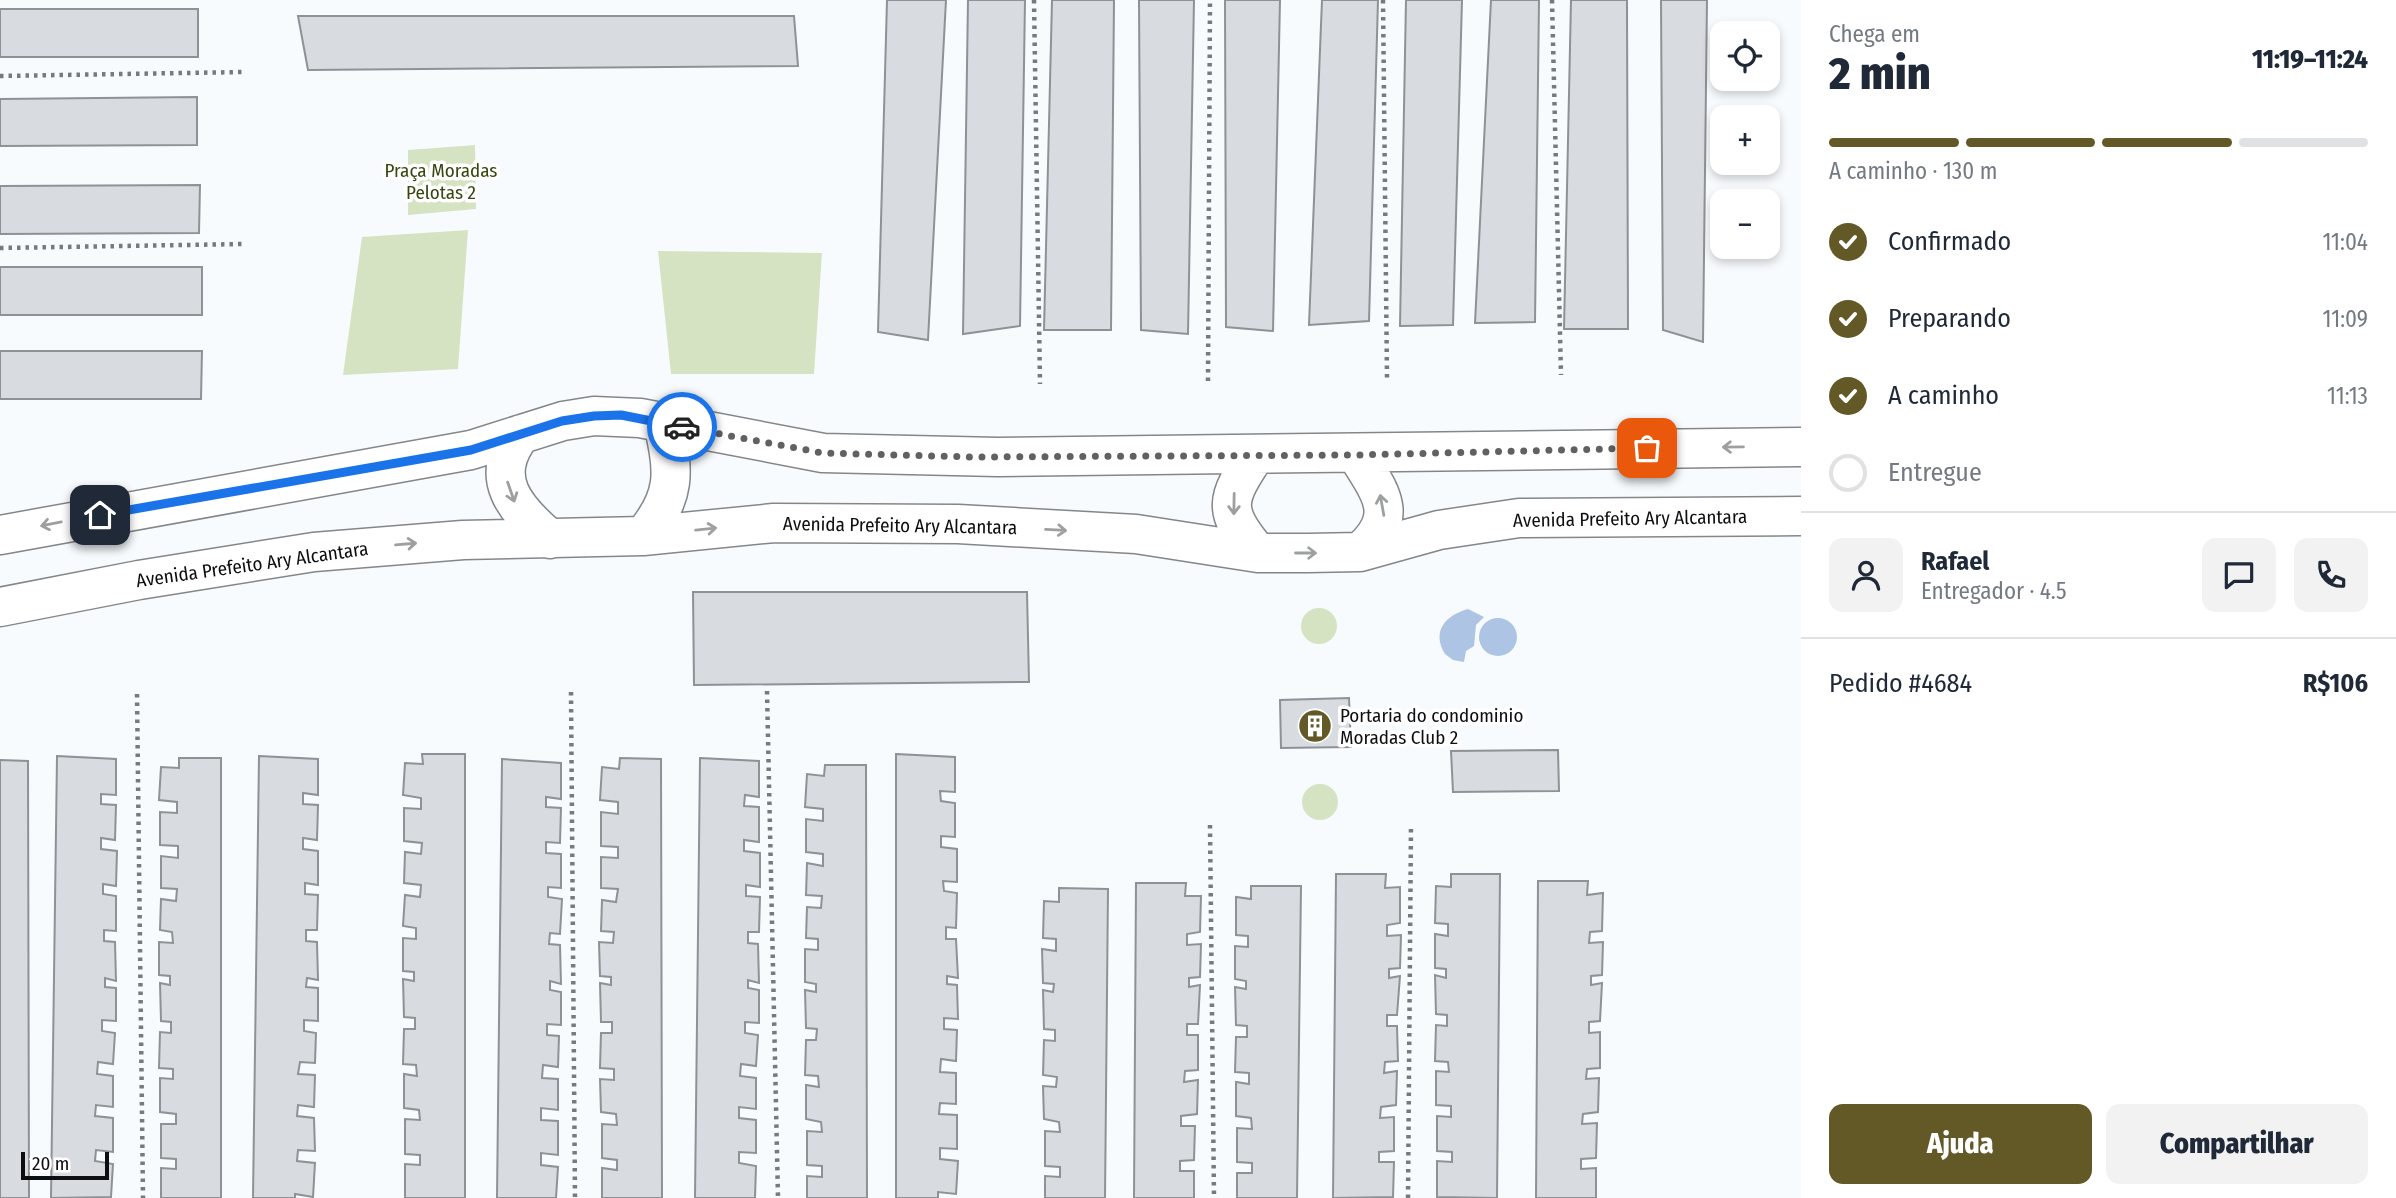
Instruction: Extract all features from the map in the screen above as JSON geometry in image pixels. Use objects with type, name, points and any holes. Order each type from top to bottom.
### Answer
[{"type":"street","points":[[0,535],[458,452],[562,421],[594,416],[621,415],[823,453],[998,457],[1357,455],[1493,450],[1801,447]]},
{"type":"street","points":[[643,536],[658,519],[668,498],[671,456],[663,424]]},
{"type":"street","points":[[521,434],[510,448],[505,467],[507,487],[517,507],[550,539]]},
{"type":"street","points":[[1256,454],[1238,481],[1231,502],[1236,527],[1258,553]]},
{"type":"street","points":[[1357,455],[1384,500],[1384,522],[1375,539],[1360,552]]},
{"type":"street","name":"Avenida Prefeito Ary Alcantara","points":[[0,607],[139,580],[314,552],[463,540],[643,536],[774,523],[958,524],[1136,534],[1258,553],[1360,552],[1439,530],[1519,519],[1801,516]]},
{"type":"path","points":[[1034,0],[1040,384]]},
{"type":"path","points":[[1208,381],[1210,0]]},
{"type":"path","points":[[1383,0],[1387,378]]},
{"type":"path","points":[[1552,0],[1561,375]]},
{"type":"path","points":[[0,76],[244,72]]},
{"type":"path","points":[[0,248],[244,244]]},
{"type":"path","points":[[767,691],[778,1198]]},
{"type":"path","points":[[571,692],[575,1198]]},
{"type":"path","points":[[137,694],[143,1198]]},
{"type":"path","points":[[1408,1198],[1410,824]]},
{"type":"path","points":[[1210,825],[1214,1198]]},
{"type":"green space","name":"Praça Moradas Pelotas 2","points":[[475,145],[476,209],[408,215],[408,150]]},
{"type":"green space","points":[[468,230],[458,369],[343,375],[362,237]]},
{"type":"green space","points":[[658,251],[822,253],[814,374],[671,374]]},
{"type":"green space","points":[[1319,608],[1332,613],[1337,626],[1332,639],[1319,644],[1306,639],[1301,626],[1306,613]]},
{"type":"green space","points":[[1320,784],[1333,789],[1338,802],[1333,815],[1320,820],[1307,815],[1302,802],[1307,789]]},
{"type":"water","points":[[1468,609],[1484,617],[1476,625],[1474,646],[1466,651],[1464,662],[1453,660],[1445,654],[1441,646],[1440,631],[1453,615]]},
{"type":"water","points":[[1498,618],[1512,623],[1517,637],[1512,651],[1498,656],[1484,651],[1479,637],[1484,623]]},
{"type":"building","points":[[887,0],[946,0],[928,340],[878,332]]},
{"type":"building","points":[[968,0],[1025,0],[1020,326],[963,334]]},
{"type":"building","points":[[1052,0],[1114,0],[1111,330],[1044,330]]},
{"type":"building","points":[[1139,0],[1194,0],[1188,334],[1141,330]]},
{"type":"building","points":[[1225,0],[1280,0],[1273,331],[1226,327]]},
{"type":"building","points":[[1322,0],[1378,0],[1369,321],[1309,325]]},
{"type":"building","points":[[1406,0],[1462,0],[1453,325],[1400,326]]},
{"type":"building","points":[[1491,0],[1539,0],[1535,322],[1475,323]]},
{"type":"building","points":[[1571,0],[1627,0],[1628,329],[1564,329]]},
{"type":"building","points":[[1661,0],[1707,0],[1703,342],[1663,330]]},
{"type":"building","points":[[0,9],[198,9],[198,57],[0,57]]},
{"type":"building","points":[[298,16],[794,16],[798,66],[308,70]]},
{"type":"building","points":[[197,97],[197,145],[0,146],[0,99]]},
{"type":"building","points":[[200,185],[199,233],[0,234],[0,186]]},
{"type":"building","points":[[0,267],[202,267],[202,315],[0,315]]},
{"type":"building","points":[[0,351],[202,351],[201,399],[0,399]]},
{"type":"building","points":[[693,592],[1027,592],[1029,682],[694,685]]},
{"type":"building","name":"Portaria do condominio Moradas Club 2","points":[[1349,698],[1351,747],[1281,748],[1280,700]]},
{"type":"building","points":[[1558,750],[1559,791],[1453,792],[1451,751]]},
{"type":"building","points":[[422,754],[465,754],[465,1198],[405,1198],[405,1164],[420,1165],[420,1155],[405,1154],[405,1119],[420,1120],[419,1110],[404,1108],[404,1074],[417,1076],[416,1065],[403,1064],[404,1029],[415,1029],[415,1018],[404,1017],[403,979],[414,981],[414,972],[403,971],[403,938],[416,939],[416,928],[403,926],[405,895],[420,897],[421,885],[404,883],[405,852],[421,854],[422,843],[404,841],[404,808],[421,809],[421,798],[403,795],[405,763],[423,764]]},
{"type":"building","points":[[896,754],[955,757],[955,792],[940,791],[941,801],[955,803],[955,837],[941,836],[941,847],[957,849],[957,882],[943,881],[944,891],[957,893],[956,928],[946,927],[946,939],[956,939],[958,978],[947,976],[947,984],[957,985],[958,1019],[944,1018],[944,1029],[957,1030],[956,1061],[941,1059],[940,1072],[956,1073],[956,1104],[940,1103],[939,1114],[957,1115],[957,1149],[940,1148],[940,1159],[958,1161],[956,1194],[938,1192],[938,1198],[896,1198]]},
{"type":"building","points":[[57,756],[116,759],[116,795],[101,794],[101,804],[116,805],[115,840],[101,838],[101,849],[117,851],[116,886],[103,884],[103,894],[116,896],[116,931],[104,930],[104,941],[115,942],[116,981],[105,978],[105,987],[116,988],[116,1021],[102,1020],[102,1031],[115,1033],[113,1064],[98,1062],[97,1074],[113,1076],[113,1107],[96,1105],[95,1116],[113,1118],[113,1152],[96,1150],[95,1161],[113,1164],[111,1197],[51,1198]]},
{"type":"building","points":[[259,756],[318,759],[318,795],[303,793],[303,804],[318,805],[317,840],[303,838],[303,849],[318,851],[318,885],[305,883],[305,894],[318,895],[317,930],[306,930],[306,941],[317,942],[318,980],[307,978],[306,987],[318,988],[318,1021],[304,1020],[304,1031],[316,1033],[315,1063],[300,1062],[298,1074],[315,1075],[314,1107],[298,1105],[297,1116],[314,1118],[315,1151],[298,1150],[297,1161],[315,1163],[313,1197],[295,1194],[295,1198],[253,1198]]},
{"type":"building","points":[[179,758],[221,758],[221,1198],[161,1198],[161,1168],[176,1169],[176,1159],[161,1158],[161,1124],[176,1124],[176,1114],[160,1112],[160,1078],[173,1079],[173,1069],[159,1068],[160,1032],[171,1033],[171,1022],[161,1021],[160,983],[170,985],[170,976],[159,975],[159,942],[173,943],[172,932],[160,930],[161,899],[176,901],[177,889],[161,888],[161,856],[178,858],[178,846],[160,845],[160,812],[177,813],[177,802],[159,800],[161,767],[179,768]]},
{"type":"building","points":[[620,758],[661,759],[662,1198],[602,1198],[602,1168],[617,1170],[617,1160],[602,1158],[602,1124],[617,1125],[616,1114],[601,1112],[600,1079],[614,1080],[614,1069],[600,1068],[601,1033],[612,1033],[612,1022],[601,1022],[600,983],[611,985],[611,977],[600,976],[599,942],[613,943],[614,932],[601,931],[602,900],[616,902],[618,889],[601,888],[601,857],[618,858],[618,847],[601,846],[601,812],[618,814],[618,802],[600,800],[602,767],[619,769]]},
{"type":"building","points":[[700,758],[759,761],[759,797],[745,795],[744,806],[759,807],[759,842],[744,840],[744,851],[760,853],[760,887],[746,885],[746,896],[760,897],[759,932],[748,932],[748,943],[758,944],[759,983],[748,980],[748,988],[759,990],[759,1023],[745,1022],[745,1033],[758,1035],[756,1066],[741,1064],[740,1076],[756,1078],[756,1109],[739,1107],[739,1118],[756,1120],[756,1153],[739,1152],[739,1163],[756,1166],[755,1198],[695,1198]]},
{"type":"building","points":[[502,759],[561,763],[561,799],[546,797],[546,807],[561,808],[560,843],[546,842],[546,853],[561,854],[561,888],[548,887],[548,897],[562,899],[560,934],[550,933],[549,944],[560,945],[561,984],[550,981],[550,990],[561,992],[561,1025],[547,1024],[547,1035],[559,1036],[558,1067],[543,1065],[542,1078],[558,1079],[558,1110],[541,1108],[541,1120],[558,1121],[558,1155],[541,1153],[541,1165],[558,1167],[556,1198],[497,1198]]},
{"type":"building","points":[[0,760],[28,761],[29,1198],[0,1198]]},
{"type":"building","points":[[825,765],[866,765],[867,1198],[807,1198],[807,1176],[822,1177],[822,1166],[807,1165],[807,1131],[822,1132],[821,1122],[806,1119],[806,1085],[819,1087],[818,1076],[805,1075],[806,1040],[816,1040],[817,1029],[806,1028],[805,990],[816,992],[816,984],[805,982],[805,949],[818,950],[818,939],[806,938],[807,907],[821,908],[822,896],[806,895],[807,863],[823,866],[823,854],[806,852],[806,819],[823,821],[823,809],[805,807],[807,774],[824,776]]},
{"type":"building","points":[[1336,874],[1386,874],[1385,888],[1400,887],[1400,923],[1387,925],[1387,936],[1401,935],[1400,968],[1389,969],[1389,978],[1400,976],[1397,1015],[1387,1015],[1387,1026],[1397,1026],[1398,1061],[1385,1062],[1384,1073],[1397,1071],[1396,1105],[1381,1107],[1380,1118],[1394,1117],[1394,1151],[1379,1152],[1379,1162],[1394,1162],[1393,1197],[1333,1198]]},
{"type":"building","points":[[1451,874],[1500,874],[1497,1198],[1437,1197],[1437,1161],[1452,1162],[1452,1152],[1437,1151],[1437,1116],[1451,1117],[1451,1106],[1436,1105],[1436,1071],[1449,1072],[1448,1062],[1435,1061],[1436,1025],[1447,1026],[1447,1015],[1436,1014],[1435,975],[1446,978],[1446,969],[1435,968],[1435,934],[1448,936],[1448,924],[1435,923],[1436,886],[1451,887]]},
{"type":"building","points":[[1538,881],[1588,881],[1587,895],[1603,893],[1602,931],[1590,932],[1589,943],[1603,942],[1602,975],[1591,976],[1591,985],[1602,983],[1600,1021],[1589,1022],[1589,1033],[1600,1032],[1600,1068],[1587,1069],[1586,1079],[1599,1078],[1598,1112],[1583,1114],[1582,1124],[1597,1123],[1596,1158],[1581,1159],[1581,1169],[1596,1168],[1596,1198],[1536,1198]]},
{"type":"building","points":[[1136,883],[1186,883],[1185,896],[1201,896],[1200,932],[1187,934],[1187,945],[1201,944],[1200,977],[1189,978],[1189,987],[1200,985],[1198,1024],[1187,1024],[1187,1035],[1198,1035],[1198,1070],[1185,1071],[1184,1082],[1198,1080],[1197,1114],[1181,1116],[1181,1126],[1195,1126],[1194,1160],[1180,1161],[1180,1171],[1194,1171],[1194,1198],[1134,1198]]},
{"type":"building","points":[[1251,886],[1301,886],[1297,1198],[1237,1198],[1237,1173],[1252,1173],[1252,1163],[1237,1162],[1237,1128],[1252,1129],[1251,1118],[1236,1116],[1236,1082],[1249,1084],[1249,1073],[1235,1072],[1236,1037],[1247,1037],[1247,1026],[1236,1025],[1235,987],[1246,989],[1246,981],[1235,979],[1235,946],[1248,947],[1248,936],[1236,935],[1236,897],[1251,899]]},
{"type":"building","points":[[1059,888],[1108,889],[1105,1198],[1045,1198],[1045,1176],[1060,1177],[1060,1167],[1045,1166],[1045,1131],[1060,1132],[1059,1122],[1044,1119],[1043,1086],[1056,1087],[1057,1077],[1043,1075],[1044,1040],[1055,1041],[1055,1030],[1044,1029],[1043,990],[1053,992],[1054,984],[1043,983],[1042,949],[1056,951],[1056,939],[1043,938],[1044,901],[1059,902]]},
{"type":"way so far","points":[[682,427],[823,453],[973,457],[1357,455],[1647,448]]},
{"type":"place","name":"Portaria do condominio Moradas Club 2","points":[[1315,726]]},
{"type":"route","points":[[100,515],[286,485],[471,450],[562,421],[594,416],[621,415],[682,427]]}]
